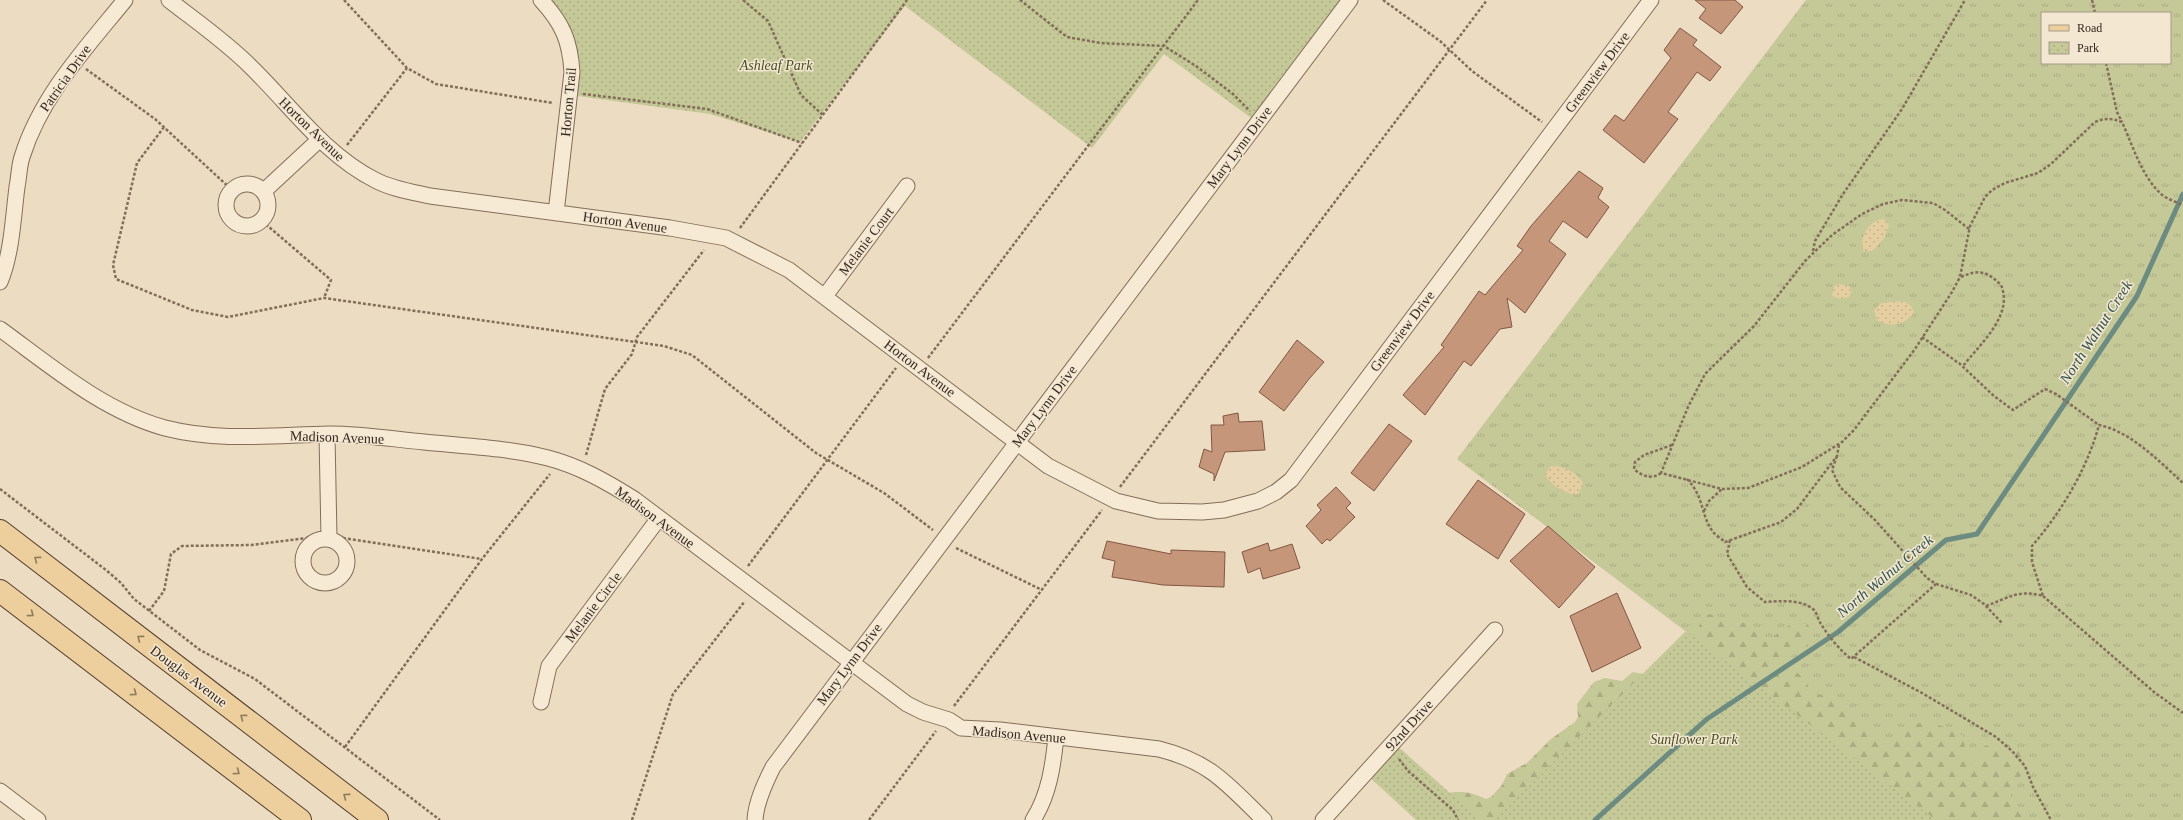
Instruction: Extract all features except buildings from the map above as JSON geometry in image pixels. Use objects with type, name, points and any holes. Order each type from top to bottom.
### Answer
[{"type":"main road","name":"Douglas Avenue","points":[[0,531],[378,820]]},
{"type":"main road","points":[[0,591],[300,820]]},
{"type":"street","name":"Patricia Drive","points":[[0,282],[4,272],[11,234],[21,158],[42,108],[75,61],[125,0]]},
{"type":"street","name":"Horton Avenue","points":[[169,0],[221,40],[251,67],[320,139],[338,156],[360,172],[394,188],[430,196],[670,228],[723,237],[789,270],[1048,466],[1076,481]]},
{"type":"street","name":"Horton Trail","points":[[541,0],[556,16],[565,34],[571,53],[572,72],[556,213]]},
{"type":"street","name":"Mary Lynn Drive","points":[[755,820],[766,781],[773,767],[1350,0]]},
{"type":"street","name":"Greenview Drive","points":[[1076,481],[1111,498],[1158,511],[1202,512],[1224,510],[1258,501],[1276,492],[1291,480],[1384,353],[1651,0]]},
{"type":"street","points":[[264,191],[320,139]]},
{"type":"street","points":[[250,183],[264,191],[269,208],[262,221],[249,226],[237,224],[232,221],[228,215],[226,202],[232,190],[242,184],[250,183]]},
{"type":"street","name":"Melanie Court","points":[[825,296],[907,186]]},
{"type":"street","name":"Madison Avenue","points":[[0,329],[110,406],[163,427],[191,434],[220,437],[347,434],[508,450],[550,459],[581,470],[620,490],[907,704],[923,712],[945,719],[962,728],[1000,730],[1159,749],[1183,755],[1202,764],[1218,776],[1264,820]]},
{"type":"street","points":[[327,434],[328,537]]},
{"type":"street","name":"Melanie Circle","points":[[540,702],[549,666],[658,518]]},
{"type":"street","name":"92nd Drive","points":[[1323,820],[1495,630]]},
{"type":"street","points":[[1033,820],[1047,789],[1053,765],[1056,737]]},
{"type":"street","points":[[0,791],[38,820]]},
{"type":"path","points":[[743,0],[768,21],[801,95],[823,114]]},
{"type":"path","points":[[581,470],[605,389],[632,354],[636,337],[707,246],[740,228],[907,0]]},
{"type":"path","points":[[1020,0],[1067,37],[1101,43],[1164,46],[1202,71],[1261,119]]},
{"type":"path","points":[[632,820],[674,694],[746,600],[731,589],[897,367],[912,379],[1198,0]]},
{"type":"path","points":[[1383,0],[1440,41],[1472,71],[1553,131]]},
{"type":"path","points":[[869,820],[1487,0]]},
{"type":"path","points":[[1813,251],[1815,241],[1832,210],[1872,149],[1902,109],[1965,0]]},
{"type":"path","points":[[2092,0],[2095,12]]},
{"type":"path","points":[[75,61],[164,127],[232,190]]},
{"type":"path","points":[[2106,64],[2117,112],[2144,170],[2154,186],[2166,198],[2183,205]]},
{"type":"path","points":[[338,156],[408,68]]},
{"type":"path","points":[[1661,473],[1722,489],[1748,488],[1760,485],[1802,467],[1839,445],[1854,430],[1922,337],[1960,277],[1969,229],[1977,210],[1992,190],[2005,183],[2038,173],[2051,164],[2095,122],[2108,118],[2122,122]]},
{"type":"path","points":[[164,127],[137,163],[113,265],[116,279],[192,310],[228,317],[324,298],[664,346],[692,355],[828,460],[884,493],[958,548],[1042,590]]},
{"type":"path","points":[[1673,444],[1644,455],[1634,462],[1634,469],[1642,476],[1656,476],[1661,473],[1673,444],[1688,407],[1706,374],[1754,326],[1813,251],[1862,214],[1882,204],[1902,200],[1933,203],[1945,210],[1969,229]]},
{"type":"path","points":[[262,221],[330,280],[324,298]]},
{"type":"path","points":[[1960,277],[1971,272],[1980,271],[2001,285],[2005,301],[2003,313],[1963,366]]},
{"type":"path","points":[[1922,337],[1963,366],[1994,396],[2013,410],[2045,389],[2056,394],[2099,424],[2125,434],[2183,483]]},
{"type":"path","points":[[2043,596],[2032,562],[2032,546],[2046,530],[2072,488],[2085,464],[2099,424]]},
{"type":"path","points":[[1839,445],[1832,470],[1840,486],[1874,520],[1927,578],[1936,584],[1971,595],[1986,606],[2002,623]]},
{"type":"path","points":[[1687,479],[1696,489],[1701,499],[1704,513],[1714,532],[1725,542],[1781,522],[1797,508],[1837,456]]},
{"type":"path","points":[[346,747],[482,559],[554,469]]},
{"type":"path","points":[[0,489],[106,570],[149,611],[200,650],[255,679],[440,820]]},
{"type":"path","points":[[1704,513],[1709,501],[1722,489]]},
{"type":"path","points":[[149,611],[164,591],[171,554],[182,546],[251,545],[328,537],[482,559]]},
{"type":"path","points":[[1730,540],[1727,554],[1747,587],[1765,602],[1782,601],[1802,604],[1814,610],[1821,624],[1840,650],[1851,659],[1854,657],[1922,693],[1996,737],[2025,766],[2033,787],[2051,820]]},
{"type":"path","points":[[1854,657],[1936,584]]},
{"type":"path","points":[[1986,606],[2017,593],[2030,592],[2043,596],[2154,692],[2183,713]]},
{"type":"path","points":[[1399,759],[1408,771],[1453,810],[1458,820]]},
{"type":"green space","name":"Ashleaf Park","points":[[541,0],[1350,0],[1258,123],[1164,54],[1092,148],[905,6],[800,142],[710,114],[570,95],[571,53]]},
{"type":"green space","points":[[1806,0],[2183,0],[2183,820],[1936,820],[1457,459]]},
{"type":"green space","name":"Sunflower Park","points":[[1706,614],[1717,615],[1725,622],[1749,623],[1754,626],[1759,636],[1771,638],[1795,621],[1806,624],[1814,631],[1812,637],[1802,649],[1783,660],[1784,665],[1799,674],[1810,689],[1815,693],[1835,697],[1841,700],[1864,725],[1885,740],[1896,741],[1911,727],[1925,722],[1939,725],[1962,735],[1970,765],[1976,761],[1980,749],[1990,744],[2005,744],[2018,749],[2024,755],[2026,767],[2015,785],[2011,796],[2015,806],[2025,820],[1436,820],[1428,797],[1464,792],[1486,799],[1491,797],[1502,785],[1507,774],[1527,763],[1551,739],[1575,722],[1578,717],[1577,704],[1594,682],[1605,678],[1622,681],[1633,672],[1649,675],[1688,645]]},
{"type":"green space","name":"Sunflower Park","points":[[1686,631],[1936,820],[1495,820]]},
{"type":"green space","points":[[1393,742],[1480,820],[1416,820],[1365,773]]},
{"type":"sand","points":[[1884,219],[1889,226],[1884,238],[1873,251],[1864,251],[1863,241],[1866,230],[1874,222]]},
{"type":"sand","points":[[1839,284],[1849,286],[1852,290],[1849,297],[1841,299],[1832,296],[1834,286]]},
{"type":"sand","points":[[1904,301],[1911,306],[1914,312],[1907,320],[1898,324],[1888,324],[1877,320],[1874,310],[1881,303]]},
{"type":"sand","points":[[1551,466],[1565,468],[1581,479],[1583,483],[1579,493],[1575,495],[1566,492],[1557,488],[1550,482],[1545,474]]},
{"type":"waterway","name":"North Walnut Creek","points":[[1595,820],[1707,719],[1838,632],[1946,540],[1977,534],[2137,296],[2183,194]]}]
